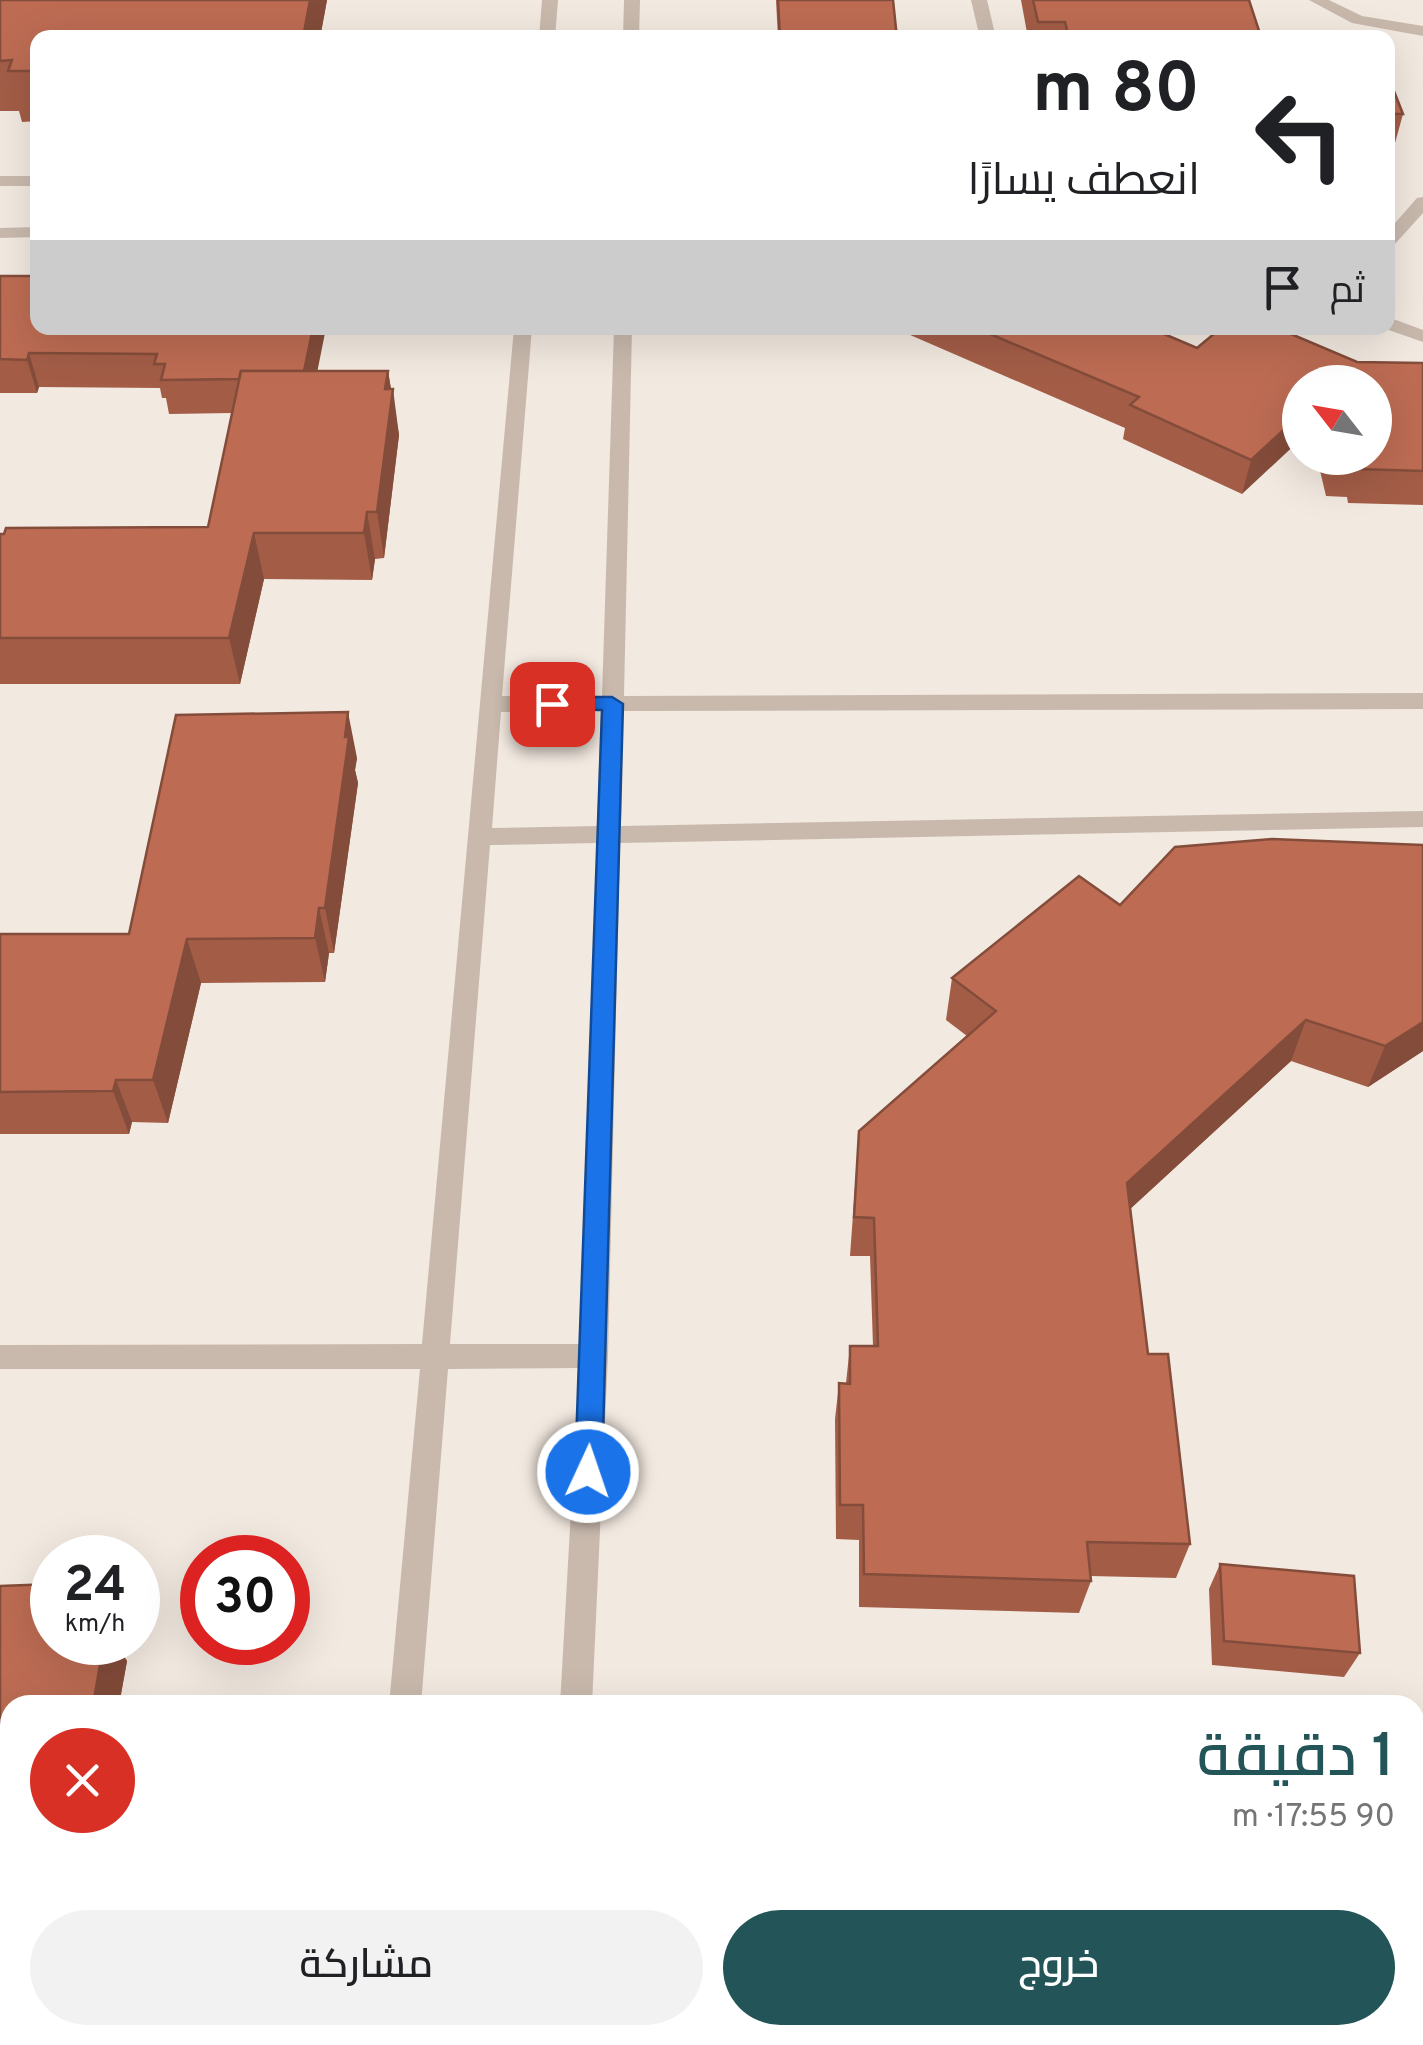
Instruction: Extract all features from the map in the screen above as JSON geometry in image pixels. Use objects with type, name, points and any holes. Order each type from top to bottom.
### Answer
[{"type":"street","points":[[548,30],[550,0]]},
{"type":"street","points":[[631,30],[632,0]]},
{"type":"street","points":[[979,0],[986,30]]},
{"type":"street","points":[[1317,0],[1358,20],[1423,31]]},
{"type":"street","points":[[0,181],[30,181]]},
{"type":"street","points":[[1395,233],[1423,202]]},
{"type":"street","points":[[0,233],[30,232]]},
{"type":"street","points":[[1395,326],[1423,336]]},
{"type":"street","points":[[406,1695],[521,335]]},
{"type":"street","points":[[577,1695],[594,1356],[623,335]]},
{"type":"street","points":[[491,704],[1423,701]]},
{"type":"street","points":[[480,837],[1423,819]]},
{"type":"street","points":[[0,1357],[594,1356]]},
{"type":"building","points":[[0,0],[310,0],[304,30],[30,30],[30,71],[8,71],[12,60],[0,61]]},
{"type":"building","points":[[778,0],[893,0],[896,30],[780,30]]},
{"type":"building","points":[[1033,0],[1249,0],[1259,30],[1067,30],[1065,22],[1038,22]]},
{"type":"building","points":[[1395,94],[1403,114],[1395,114]]},
{"type":"building","points":[[0,276],[30,276],[30,335],[312,335],[304,371],[241,371],[239,379],[161,380],[165,364],[154,364],[157,354],[29,353],[27,360],[0,359]]},
{"type":"building","points":[[993,335],[1166,335],[1197,348],[1213,335],[1293,335],[1357,362],[1423,363],[1423,471],[1392,470],[1392,365],[1282,365],[1282,432],[1251,460],[1130,405],[1139,397]]},
{"type":"building","points":[[241,371],[388,371],[385,389],[393,389],[377,512],[367,512],[364,533],[254,533],[229,638],[0,638],[0,534],[6,528],[208,527]]},
{"type":"building","points":[[348,712],[345,737],[349,737],[325,908],[319,908],[315,938],[187,939],[153,1080],[116,1080],[113,1091],[0,1092],[0,934],[129,934],[176,715]]},
{"type":"building","points":[[1272,839],[1423,845],[1423,1022],[1385,1046],[1306,1020],[1127,1183],[1148,1354],[1168,1354],[1190,1544],[1087,1542],[1091,1581],[864,1574],[863,1505],[840,1505],[839,1383],[850,1384],[850,1346],[878,1346],[874,1218],[854,1217],[859,1131],[996,1011],[952,978],[1079,876],[1120,905],[1175,847]]},
{"type":"building","points":[[1220,1564],[1354,1576],[1360,1653],[1224,1641]]},
{"type":"building","points":[[30,1585],[30,1665],[100,1665],[95,1695],[0,1695],[0,1586]]},
{"type":"route","points":[[552,704],[612,704],[588,1472]]}]
